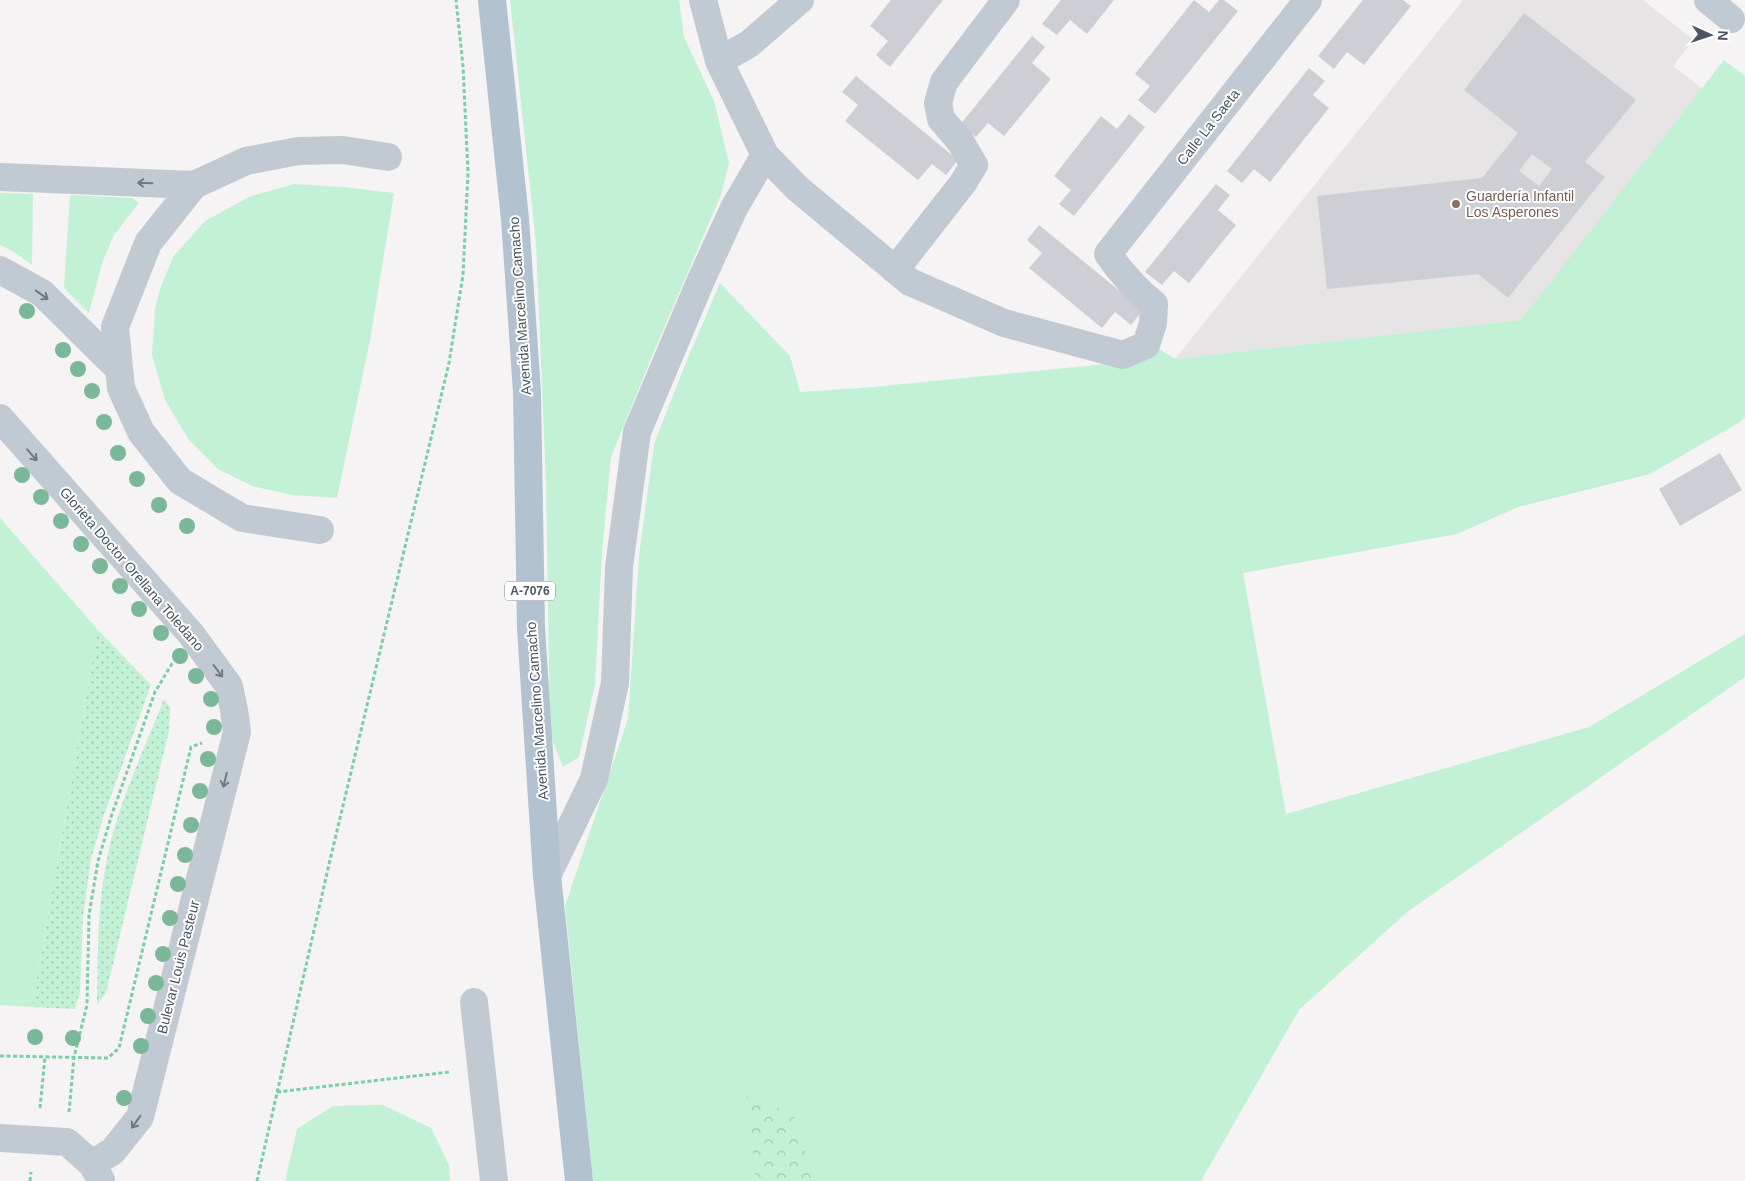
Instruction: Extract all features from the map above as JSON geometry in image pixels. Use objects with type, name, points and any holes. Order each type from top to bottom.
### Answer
[{"type":"main road","name":"Avenida Marcelino Camacho","points":[[492,0],[515,219],[527,392],[531,628],[547,876],[578,1181]]},
{"type":"street","points":[[703,0],[719,61],[765,155],[796,188],[895,270],[963,184],[974,165],[960,141],[941,119],[938,103],[944,82],[1006,0]]},
{"type":"street","points":[[719,61],[749,44],[800,0]]},
{"type":"street","name":"Calle La Saeta","points":[[895,270],[910,282],[1004,323],[1123,355],[1146,344],[1153,323],[1154,304],[1136,290],[1108,254],[1308,0]]},
{"type":"street","points":[[1708,0],[1730,19]]},
{"type":"street","points":[[320,530],[242,518],[180,482],[142,432],[121,388],[115,327],[148,243],[194,185],[246,161],[298,151],[343,150],[388,157]]},
{"type":"street","points":[[547,876],[594,780],[615,683],[619,567],[637,432],[701,280],[734,208],[765,155]]},
{"type":"street","points":[[0,177],[194,185]]},
{"type":"street","points":[[1,271],[42,293],[119,369]]},
{"type":"street","name":"Glorieta Doctor Orellana Toledano","points":[[0,418],[191,634],[229,686],[237,732]]},
{"type":"street","name":"Bulevar Louis Pasteur","points":[[97,1173],[140,1117],[237,732]]},
{"type":"street","points":[[474,1002],[494,1181]]},
{"type":"street","points":[[0,1138],[67,1142],[97,1173]]},
{"type":"path","points":[[256,1181],[330,860],[449,363],[463,275],[468,173],[463,66],[456,0]]},
{"type":"path","points":[[69,1112],[74,1057],[87,1005],[89,915],[98,861],[111,817],[155,692],[191,634]]},
{"type":"path","points":[[0,1056],[108,1058],[119,1048],[191,747],[237,732]]},
{"type":"path","points":[[277,1092],[482,1068]]},
{"type":"shaded area","name":"Guardería Infantil Los Asperones","points":[[1463,0],[1643,0],[1694,40],[1673,66],[1703,89],[1522,320],[1175,359]]},
{"type":"green space","points":[[510,0],[679,0],[684,37],[714,101],[729,163],[721,195],[611,457],[602,552],[595,684],[579,757],[563,767],[550,734],[546,483],[536,243]]},
{"type":"green space","points":[[1724,60],[1745,76],[1745,417],[1740,422],[1650,474],[1518,507],[1457,534],[1243,573],[1286,814],[1589,727],[1745,634],[1745,677],[1407,912],[1299,1010],[1201,1181],[593,1181],[565,906],[628,719],[639,556],[654,444],[720,283],[790,356],[800,392],[862,388],[1127,362],[1153,345],[1175,359],[1521,320]]},
{"type":"green space","points":[[295,184],[394,193],[370,340],[337,498],[292,495],[252,486],[218,469],[189,440],[165,400],[152,355],[155,309],[160,289],[173,257],[205,221],[251,196]]},
{"type":"green space","points":[[0,193],[33,194],[32,265],[0,245]]},
{"type":"green space","points":[[70,195],[132,198],[139,203],[114,235],[102,263],[89,313],[64,288]]},
{"type":"green space","points":[[0,518],[98,630],[32,1007],[0,1005]]},
{"type":"green space","points":[[98,630],[151,685],[104,815],[91,859],[83,917],[80,992],[75,1009],[32,1007]]},
{"type":"green space","points":[[164,699],[170,708],[169,731],[106,993],[97,1005],[99,917],[106,864],[123,801]]},
{"type":"green space","points":[[747,1095],[793,1114],[815,1181],[756,1181]]},
{"type":"green space","points":[[383,1105],[431,1128],[449,1165],[450,1181],[285,1181],[297,1129],[333,1106]]},
{"type":"building","points":[[891,0],[943,0],[890,67],[876,55],[888,41],[870,26]]},
{"type":"building","points":[[1061,0],[1114,0],[1087,34],[1070,20],[1057,35],[1042,24]]},
{"type":"building","points":[[1194,0],[1209,12],[1219,0],[1224,0],[1238,11],[1155,114],[1138,100],[1150,86],[1135,74]]},
{"type":"building","points":[[1363,0],[1403,0],[1411,6],[1364,65],[1347,52],[1334,69],[1318,56]]},
{"type":"building","points":[[1524,13],[1636,100],[1585,162],[1605,177],[1508,298],[1478,274],[1327,289],[1317,196],[1482,178],[1518,133],[1464,90]],"holes":[[[1532,154],[1552,169],[1539,186],[1519,171]]]},
{"type":"building","points":[[1032,36],[1045,47],[1032,63],[1051,79],[1004,136],[988,123],[976,137],[960,125]]},
{"type":"building","points":[[1309,68],[1325,81],[1313,95],[1329,108],[1270,182],[1254,169],[1242,183],[1227,171]]},
{"type":"building","points":[[856,76],[958,160],[946,175],[932,164],[918,180],[845,121],[858,105],[842,92]]},
{"type":"building","points":[[1129,114],[1145,127],[1074,216],[1059,204],[1071,190],[1054,176],[1101,116],[1117,129]]},
{"type":"building","points":[[1216,184],[1230,195],[1218,210],[1236,225],[1189,283],[1174,271],[1162,285],[1145,272]]},
{"type":"building","points":[[1039,225],[1143,310],[1131,325],[1115,312],[1102,328],[1029,268],[1042,253],[1027,240]]},
{"type":"building","points":[[1720,453],[1742,490],[1680,526],[1659,489]]},
{"type":"place","name":"Guardería Infantil Los Asperones","points":[[1456,204]]}]
